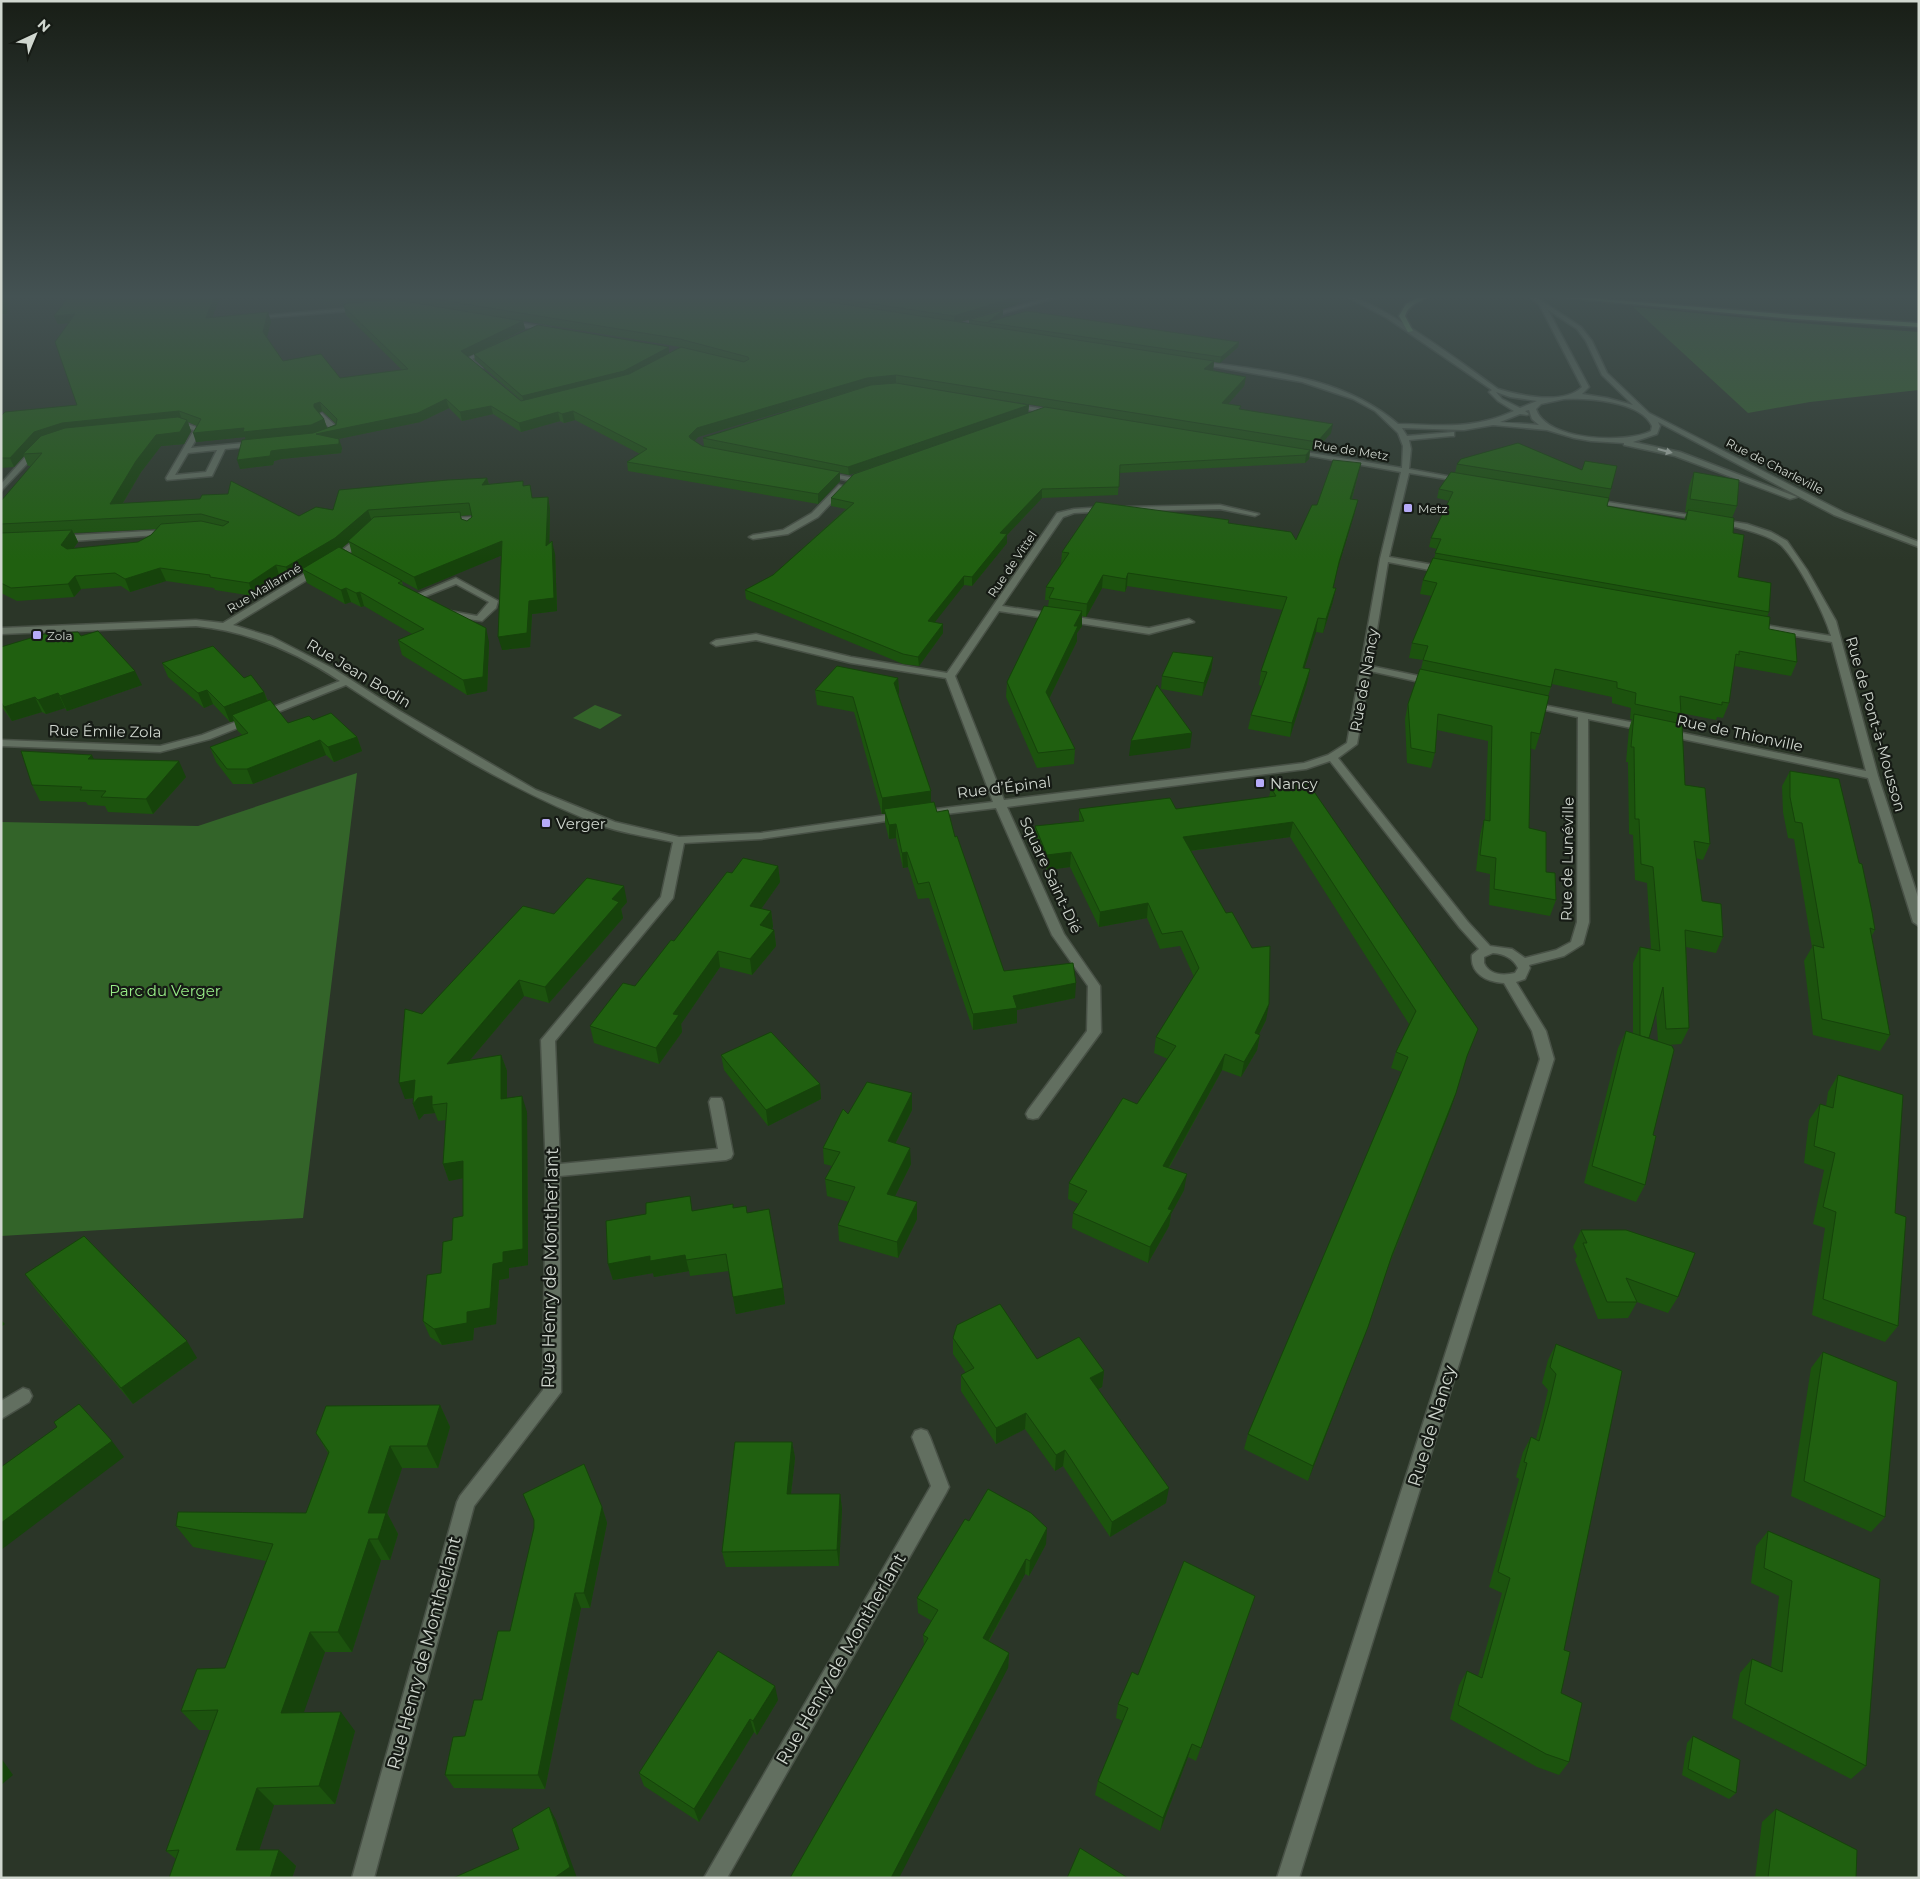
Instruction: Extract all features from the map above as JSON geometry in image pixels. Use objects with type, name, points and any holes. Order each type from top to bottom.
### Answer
[{"type":"street","points":[[1317,385],[1363,401],[1381,412],[1397,426],[1405,438],[1446,435],[1472,427]]},
{"type":"street","points":[[1486,385],[1500,400],[1549,428]]},
{"type":"street","points":[[1397,426],[1472,427],[1487,425],[1549,428],[1581,438],[1617,441],[1633,440],[1654,432],[1656,426],[1654,420],[1647,414],[1620,403],[1568,397],[1546,400],[1510,395],[1487,385]]},
{"type":"street","name":"Rue de Charleville","points":[[1568,397],[1579,394],[1586,387],[1585,385]]},
{"type":"street","name":"Rue de Charleville","points":[[1615,385],[1647,414],[1844,516]]},
{"type":"street","points":[[1487,425],[1546,400]]},
{"type":"street","points":[[1537,420],[1532,414],[1532,408],[1538,404]]},
{"type":"street","points":[[1007,405],[1064,414]]},
{"type":"street","points":[[1026,418],[1044,411]]},
{"type":"street","points":[[315,438],[335,430],[322,415]]},
{"type":"street","points":[[163,426],[182,424],[198,429],[170,478],[209,474],[222,448]]},
{"type":"street","name":"Rue de Nancy","points":[[1332,758],[1352,744],[1367,668],[1384,559],[1407,456],[1405,438]]},
{"type":"street","name":"Rue de Charleville","points":[[1617,441],[1677,454],[1919,545]]},
{"type":"street","points":[[186,451],[268,443]]},
{"type":"street","points":[[1,489],[42,444]]},
{"type":"street","name":"Rue de Metz","points":[[1285,450],[1472,481]]},
{"type":"street","points":[[820,473],[850,479]]},
{"type":"street","points":[[753,537],[785,532],[815,515],[850,479],[859,476]]},
{"type":"street","name":"Rue de Pont-à-Mousson","points":[[1580,499],[1747,526],[1784,543],[1803,570],[1831,621],[1873,776],[1919,922]]},
{"type":"street","name":"Rue de Vittel","points":[[950,676],[1060,515],[1074,511],[1092,510],[1220,507],[1255,514]]},
{"type":"street","points":[[432,522],[469,519],[468,530]]},
{"type":"street","points":[[50,539],[179,532]]},
{"type":"street","name":"Rue Mallarmé","points":[[225,626],[347,556],[369,532]]},
{"type":"street","points":[[152,544],[162,533]]},
{"type":"street","points":[[78,550],[88,537]]},
{"type":"street","points":[[1384,559],[1452,572]]},
{"type":"street","points":[[456,581],[494,601],[493,606],[479,619],[454,616],[436,606],[414,594],[456,581]]},
{"type":"street","points":[[998,608],[1149,632],[1189,622]]},
{"type":"street","name":"Rue Jean Bodin","points":[[1,632],[196,623],[225,626],[269,639],[331,671],[346,682],[532,792],[612,825],[679,840]]},
{"type":"street","points":[[1747,624],[1835,640]]},
{"type":"street","points":[[716,643],[756,637],[851,660],[950,676],[999,802]]},
{"type":"street","points":[[1367,668],[1442,684]]},
{"type":"street","name":"Rue Émile Zola","points":[[1,743],[160,749],[206,738],[346,682]]},
{"type":"street","name":"Rue de Thionville","points":[[1517,701],[1873,776]]},
{"type":"street","name":"Rue de Lunéville","points":[[1522,963],[1560,953],[1577,944],[1581,930],[1583,715]]},
{"type":"street","points":[[1332,758],[1464,925],[1487,950]]},
{"type":"street","name":"Rue d’Épinal","points":[[679,840],[761,836],[999,802],[1306,766],[1332,758]]},
{"type":"street","name":"Square Saint-Dié","points":[[999,802],[1058,935],[1094,986],[1094,1032],[1033,1114]]},
{"type":"street","name":"Rue Henry de Montherlant","points":[[363,1878],[466,1502],[552,1392],[553,1171],[548,1040],[667,898],[679,840]]},
{"type":"street","points":[[1487,950],[1507,952],[1522,963],[1523,972],[1520,976],[1508,979],[1486,973],[1478,964],[1478,955],[1487,950]]},
{"type":"street","name":"Rue de Nancy","points":[[1288,1878],[1547,1059],[1539,1031],[1508,979]]},
{"type":"street","points":[[553,1171],[726,1154],[716,1102]]},
{"type":"street","points":[[1,1411],[23,1396]]},
{"type":"street","name":"Rue Henry de Montherlant","points":[[715,1878],[940,1487],[921,1437]]},
{"type":"green space","points":[[1717,385],[1919,385],[1919,390],[1810,402],[1748,413]]},
{"type":"green space","points":[[595,705],[622,715],[600,729],[573,718]]},
{"type":"green space","name":"Parc du Verger","points":[[357,773],[303,1218],[1,1236],[1,822],[198,826]]},
{"type":"building","points":[[70,385],[501,385],[521,401],[586,385],[844,385],[697,428],[689,436],[702,446],[840,472],[818,494],[627,462],[647,449],[573,411],[562,414],[558,412],[519,423],[491,406],[460,412],[446,399],[418,413],[316,434],[339,439],[339,444],[271,451],[270,456],[237,460],[242,440],[313,433],[336,425],[337,419],[320,402],[314,404],[314,407],[324,419],[311,425],[243,432],[244,428],[193,433],[201,419],[179,411],[62,423],[34,432],[10,458],[1,458],[1,416],[5,412],[77,405]]},
{"type":"building","points":[[509,385],[568,385],[522,396]]},
{"type":"building","points":[[871,385],[906,385],[1029,405],[848,467],[703,438]]},
{"type":"building","points":[[957,385],[1239,385],[1222,403],[1241,406],[1239,409],[1333,424],[1317,442]]},
{"type":"building","points":[[1045,407],[1310,450],[1306,455],[1120,465],[1119,487],[1042,489],[1000,533],[1007,534],[972,577],[964,576],[928,621],[943,624],[918,657],[903,654],[745,590],[773,575],[854,503],[831,498],[854,474]]},
{"type":"building","points":[[178,417],[187,420],[180,432],[156,435],[136,461],[110,504],[200,499],[202,495],[228,494],[231,481],[299,516],[316,507],[333,510],[339,490],[487,478],[482,485],[523,481],[523,486],[530,485],[532,498],[548,497],[546,546],[552,541],[554,598],[529,601],[527,633],[498,637],[502,541],[414,577],[348,541],[374,517],[460,512],[461,519],[467,521],[472,517],[469,503],[368,510],[335,538],[286,567],[276,565],[249,583],[160,568],[125,579],[115,573],[75,576],[68,584],[11,588],[1,583],[1,533],[72,530],[61,545],[67,549],[138,542],[151,535],[161,524],[201,521],[223,526],[229,522],[201,514],[1,524],[1,501],[42,453],[23,454],[41,436],[65,428]]},
{"type":"building","points":[[1518,443],[1582,470],[1585,461],[1617,466],[1611,489],[1457,464],[1461,459]]},
{"type":"building","points":[[1333,460],[1361,463],[1350,499],[1358,500],[1339,562],[1333,588],[1336,588],[1326,619],[1318,618],[1303,668],[1310,669],[1292,723],[1251,715],[1267,672],[1261,671],[1287,597],[1128,573],[1126,579],[1103,575],[1087,604],[1049,598],[1054,588],[1046,587],[1069,553],[1062,552],[1096,502],[1229,520],[1228,523],[1291,532],[1296,540],[1312,505],[1317,505]]},
{"type":"building","points":[[1451,472],[1609,498],[1607,506],[1686,520],[1688,510],[1734,518],[1733,533],[1744,535],[1738,577],[1771,583],[1769,612],[1435,553],[1441,539],[1431,538],[1453,492],[1439,489]]},
{"type":"building","points":[[1694,472],[1739,480],[1737,506],[1690,499]]},
{"type":"building","points":[[339,547],[402,581],[398,583],[486,628],[483,677],[463,680],[398,640],[424,629],[360,592],[356,593],[346,588],[341,590],[302,569]]},
{"type":"building","points":[[1433,558],[1770,617],[1769,629],[1795,634],[1797,662],[1739,651],[1739,655],[1736,654],[1729,703],[1722,702],[1722,705],[1680,696],[1681,714],[1635,704],[1636,693],[1617,688],[1617,682],[1555,669],[1551,687],[1423,660],[1428,646],[1412,643],[1437,583],[1423,580]]},
{"type":"building","points":[[1044,606],[1082,611],[1074,626],[1078,626],[1046,692],[1075,749],[1038,753],[1007,682]]},
{"type":"building","points":[[98,631],[135,671],[60,696],[58,693],[38,700],[35,697],[4,707],[1,702],[1,647],[44,634],[78,632],[81,636]]},
{"type":"building","points":[[213,646],[244,678],[251,675],[264,692],[224,707],[207,690],[198,693],[162,663]]},
{"type":"building","points":[[1173,652],[1213,657],[1204,683],[1162,676]]},
{"type":"building","points":[[837,666],[898,678],[894,683],[931,791],[882,798],[853,697],[815,690]]},
{"type":"building","points":[[1420,669],[1549,696],[1540,734],[1531,732],[1529,828],[1546,832],[1546,872],[1555,873],[1556,900],[1494,889],[1496,858],[1480,855],[1484,820],[1490,821],[1492,726],[1438,714],[1435,753],[1411,748],[1408,704]]},
{"type":"building","points":[[1157,685],[1192,733],[1131,741]]},
{"type":"building","points":[[270,700],[288,723],[309,716],[313,720],[331,713],[357,737],[328,747],[320,740],[247,769],[227,769],[210,747],[248,733],[232,715]]},
{"type":"building","points":[[1634,714],[1682,724],[1685,785],[1705,788],[1710,844],[1694,841],[1702,901],[1721,904],[1723,937],[1685,930],[1689,1028],[1666,1029],[1663,987],[1649,1038],[1640,1036],[1640,947],[1660,951],[1653,867],[1641,864],[1639,819],[1635,819],[1634,747],[1631,747]]},
{"type":"building","points":[[21,751],[92,755],[88,759],[179,761],[146,799],[101,797],[106,791],[80,790],[82,787],[32,785]]},
{"type":"building","points":[[1790,771],[1839,779],[1859,863],[1862,864],[1872,912],[1875,930],[1870,928],[1890,1035],[1822,1019],[1813,945],[1824,948],[1802,823],[1795,822],[1790,797]]},
{"type":"building","points":[[1308,783],[1478,1029],[1467,1056],[1456,1093],[1392,1255],[1368,1327],[1313,1466],[1248,1434],[1408,1057],[1396,1052],[1416,1011],[1293,822],[1183,837],[1226,913],[1232,912],[1252,948],[1270,946],[1269,1004],[1255,1033],[1260,1035],[1244,1062],[1225,1054],[1163,1166],[1187,1174],[1168,1209],[1172,1210],[1150,1247],[1073,1213],[1087,1191],[1069,1183],[1123,1098],[1137,1104],[1176,1046],[1156,1037],[1199,968],[1182,931],[1162,934],[1148,903],[1100,912],[1071,852],[1047,855],[1035,826],[1084,821],[1079,809],[1170,798],[1176,809],[1276,796],[1271,788]]},
{"type":"building","points":[[934,802],[937,812],[948,810],[955,837],[957,836],[1004,971],[1073,963],[1076,983],[1013,996],[1017,1008],[973,1014],[929,882],[918,884],[907,852],[902,853],[896,824],[889,825],[884,809]]},
{"type":"building","points":[[743,858],[778,866],[750,906],[771,911],[760,925],[774,930],[750,959],[718,951],[673,1014],[679,1015],[656,1048],[590,1026],[623,983],[635,986],[671,940],[674,941],[727,872],[732,873]]},
{"type":"building","points":[[587,878],[624,886],[612,899],[619,902],[545,987],[519,980],[447,1064],[501,1055],[501,1099],[522,1096],[523,1249],[503,1252],[503,1262],[493,1264],[490,1308],[467,1312],[467,1323],[434,1329],[423,1321],[427,1275],[441,1273],[443,1242],[452,1240],[453,1218],[463,1216],[463,1161],[443,1164],[447,1103],[432,1105],[432,1096],[418,1098],[413,1104],[415,1080],[399,1083],[405,1009],[422,1014],[523,906],[554,914]]},
{"type":"building","points":[[1626,1031],[1672,1046],[1674,1050],[1653,1135],[1656,1136],[1645,1185],[1592,1166]]},
{"type":"building","points":[[771,1032],[820,1084],[766,1110],[721,1055]]},
{"type":"building","points":[[1838,1075],[1903,1095],[1895,1213],[1906,1217],[1898,1326],[1823,1299],[1836,1212],[1823,1207],[1835,1153],[1814,1146],[1820,1104],[1833,1108]]},
{"type":"building","points":[[867,1082],[912,1093],[888,1141],[910,1148],[887,1194],[917,1202],[897,1242],[838,1225],[855,1187],[825,1179],[840,1152],[823,1148],[843,1109],[848,1114]]},
{"type":"building","points":[[690,1196],[692,1211],[733,1204],[733,1208],[746,1206],[747,1213],[769,1209],[783,1288],[733,1297],[726,1254],[686,1260],[685,1255],[650,1261],[650,1256],[608,1264],[606,1221],[646,1214],[646,1203]]},
{"type":"building","points":[[1581,1230],[1626,1230],[1695,1253],[1678,1297],[1626,1278],[1637,1302],[1607,1302],[1583,1243],[1587,1243]]},
{"type":"building","points":[[84,1236],[187,1341],[121,1388],[25,1274]]},
{"type":"building","points":[[1000,1304],[1037,1359],[1079,1337],[1104,1371],[1090,1378],[1169,1488],[1112,1522],[1065,1450],[1056,1455],[1026,1413],[996,1428],[961,1375],[974,1368],[953,1338],[957,1325]]},
{"type":"building","points":[[1556,1344],[1622,1371],[1564,1650],[1570,1652],[1561,1693],[1582,1703],[1569,1762],[1546,1754],[1458,1705],[1467,1671],[1482,1678],[1510,1578],[1498,1572],[1527,1463],[1524,1462],[1531,1437],[1539,1441],[1549,1404],[1556,1374],[1550,1367]]},
{"type":"building","points":[[1823,1352],[1897,1382],[1885,1517],[1804,1481]]},
{"type":"building","points":[[79,1404],[112,1441],[1,1523],[1,1467],[57,1427],[54,1422]]},
{"type":"building","points":[[440,1405],[427,1446],[390,1446],[368,1513],[386,1513],[378,1539],[369,1539],[338,1632],[310,1632],[281,1713],[341,1712],[319,1786],[257,1788],[236,1850],[279,1850],[270,1878],[169,1878],[179,1850],[166,1851],[218,1710],[181,1711],[197,1669],[225,1668],[273,1544],[176,1526],[178,1512],[306,1513],[329,1452],[316,1433],[326,1406]]},
{"type":"building","points":[[735,1442],[792,1442],[787,1494],[840,1494],[837,1550],[722,1552]]},
{"type":"building","points":[[584,1464],[602,1507],[584,1593],[575,1593],[538,1775],[445,1775],[453,1737],[465,1736],[474,1700],[482,1700],[498,1631],[510,1631],[534,1528],[534,1520],[523,1494]]},
{"type":"building","points":[[988,1489],[1031,1513],[1047,1528],[1030,1561],[1026,1559],[983,1638],[1009,1653],[891,1878],[790,1878],[928,1638],[923,1635],[938,1610],[917,1598],[965,1519],[969,1521]]},
{"type":"building","points":[[1768,1531],[1880,1579],[1866,1766],[1745,1704],[1752,1659],[1782,1672],[1792,1581],[1764,1568]]},
{"type":"building","points":[[1184,1561],[1255,1596],[1201,1748],[1192,1744],[1163,1818],[1098,1781],[1128,1708],[1118,1704],[1132,1672],[1138,1675]]},
{"type":"building","points":[[718,1651],[775,1686],[753,1721],[750,1719],[694,1809],[639,1773]]},
{"type":"building","points":[[1693,1736],[1740,1760],[1736,1793],[1688,1769]]},
{"type":"building","points":[[549,1807],[570,1867],[554,1878],[453,1878],[519,1849],[512,1829]]},
{"type":"building","points":[[1776,1809],[1857,1850],[1856,1878],[1768,1878]]},
{"type":"building","points":[[1080,1848],[1128,1878],[1067,1878]]},
{"type":"place","name":"Metz","points":[[1408,508]]},
{"type":"place","name":"Zola","points":[[37,635]]},
{"type":"place","name":"Nancy","points":[[1260,783]]},
{"type":"place","name":"Verger","points":[[546,823]]}]
